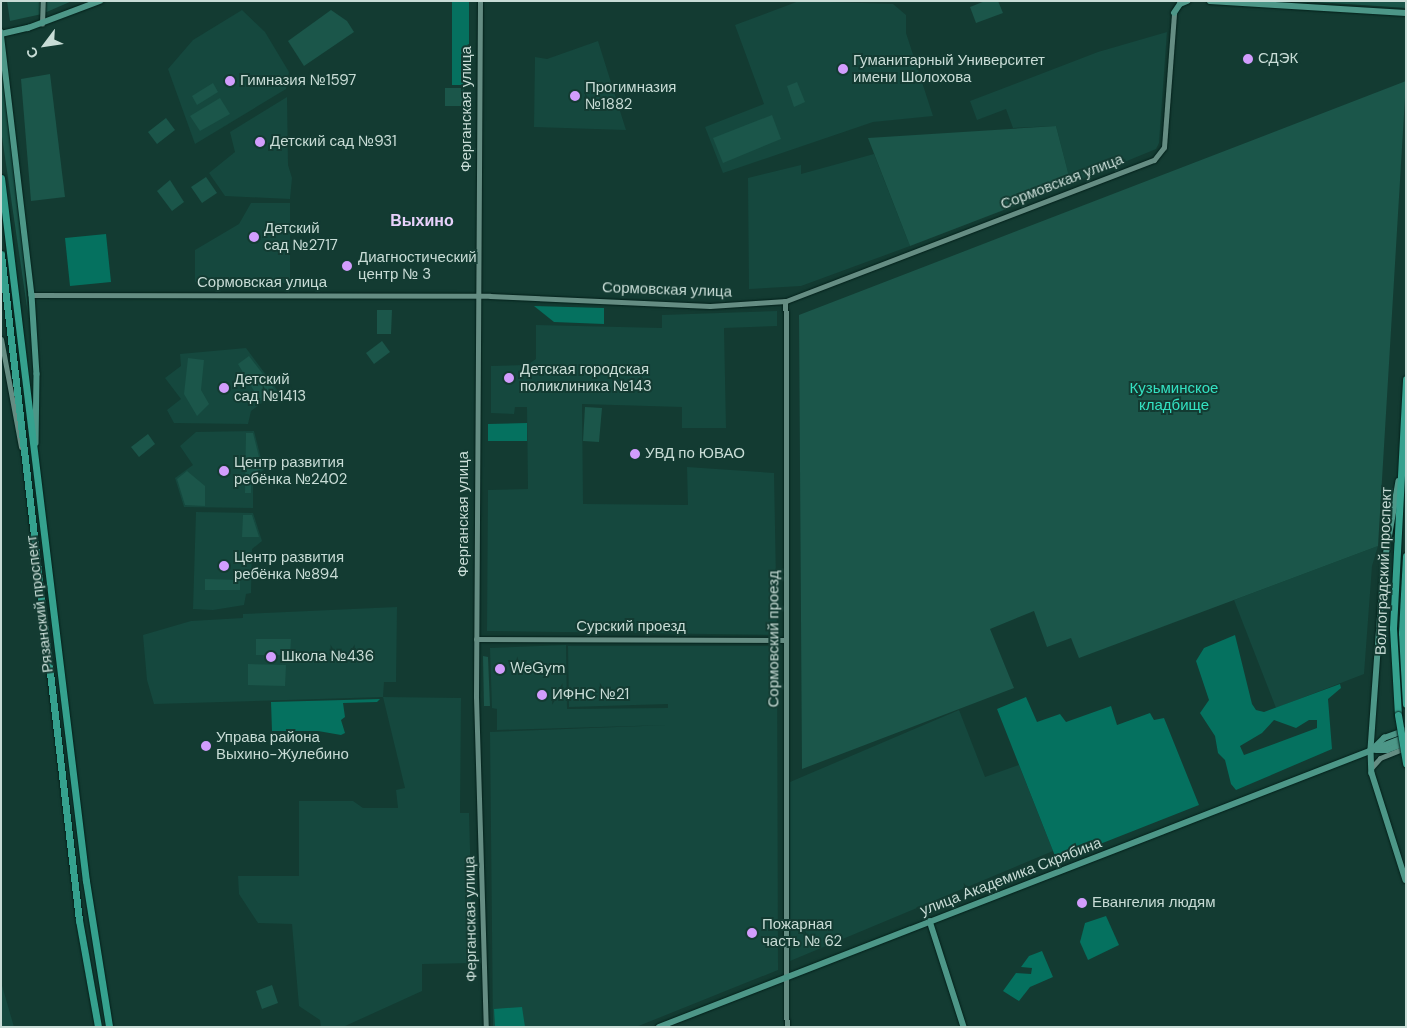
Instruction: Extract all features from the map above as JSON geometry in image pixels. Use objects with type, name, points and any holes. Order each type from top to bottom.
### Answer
[{"type":"main road","points":[[36,454],[37,374],[32,295],[1,33],[42,24],[100,1]]},
{"type":"main road","points":[[1174,1],[1174,13]]},
{"type":"main road","points":[[1174,13],[1180,4],[1187,1]]},
{"type":"main road","points":[[1210,1],[1406,13]]},
{"type":"main road","name":"Рязанский проспект","points":[[1,178],[36,454],[87,889],[109,1027]]},
{"type":"main road","name":"Рязанский проспект","points":[[1,254],[32,504],[79,920],[98,1027]]},
{"type":"main road","name":"Волгоградский проспект","points":[[1406,379],[1393,628],[1398,715],[1406,763]]},
{"type":"main road","points":[[1401,472],[1384,568],[1371,750],[1372,768],[1406,880]]},
{"type":"main road","name":"Волгоградский проспект","points":[[1406,556],[1402,632],[1406,704]]},
{"type":"main road","name":"улица Академика Скрябина","points":[[1371,750],[1384,738],[1406,730]]},
{"type":"main road","name":"улица Академика Скрябина","points":[[659,1027],[1406,736]]},
{"type":"main road","name":"улица Академика Скрябина","points":[[1371,750],[1387,750],[1406,743]]},
{"type":"main road","points":[[930,921],[964,1027]]},
{"type":"street","points":[[42,24],[43,1]]},
{"type":"street","name":"Ферганская улица","points":[[480,1],[476,639],[486,1027]]},
{"type":"street","name":"Сормовская улица","points":[[32,295],[478,296],[696,306],[786,301],[1154,160],[1164,147],[1174,13]]},
{"type":"street","name":"Сормовский проезд","points":[[786,301],[787,1027]]},
{"type":"street","points":[[1,339],[32,504]]},
{"type":"street","name":"Сурский проезд","points":[[476,639],[786,640]]},
{"type":"street","points":[[1372,768],[1380,758],[1406,748]]},
{"type":"shaded area","points":[[799,1],[893,4],[906,15],[906,33],[933,116],[873,122],[723,173],[705,127],[764,104],[735,25]]},
{"type":"shaded area","name":"Гимназия №1597","points":[[242,10],[265,32],[289,72],[286,89],[195,144],[168,69],[193,40]]},
{"type":"shaded area","points":[[1167,32],[1159,143],[1156,149],[1071,184],[1056,126],[1013,128],[1006,109],[977,120],[970,101],[1098,52]]},
{"type":"shaded area","name":"Прогимназия №1882","points":[[598,41],[626,130],[534,127],[535,57],[547,59]]},
{"type":"shaded area","name":"Детский сад №931","points":[[287,97],[288,165],[292,178],[290,199],[225,196],[209,173],[235,152],[230,132]]},
{"type":"shaded area","points":[[874,154],[910,246],[801,286],[749,289],[748,178],[801,165],[801,174]]},
{"type":"shaded area","name":"Детский сад №2717","points":[[251,203],[290,203],[290,283],[195,282],[195,250],[239,224]]},
{"type":"shaded area","points":[[777,311],[777,326],[724,328],[726,428],[682,428],[682,407],[582,404],[583,504],[688,505],[687,467],[774,473],[777,635],[487,631],[488,490],[528,489],[527,407],[515,407],[514,414],[491,413],[491,366],[527,365],[536,359],[536,325],[662,328],[662,315]]},
{"type":"shaded area","name":"Детский сад №1413","points":[[246,348],[278,391],[251,411],[248,424],[174,423],[167,410],[181,399],[165,378],[181,366],[180,354]]},
{"type":"shaded area","name":"Центр развития ребёнка №2402","points":[[254,431],[264,470],[253,478],[253,508],[184,507],[175,478],[193,465],[180,446],[196,432]]},
{"type":"shaded area","name":"Центр развития ребёнка №894","points":[[196,512],[253,513],[262,541],[252,549],[251,593],[246,594],[244,605],[213,610],[193,609]]},
{"type":"shaded area","points":[[1378,546],[1372,566],[1364,674],[1276,708],[1234,600]]},
{"type":"shaded area","name":"Школа №436","points":[[397,607],[396,682],[384,682],[383,697],[154,704],[147,680],[143,635],[191,621],[243,618],[243,614]]},
{"type":"shaded area","points":[[566,645],[567,709],[668,708],[668,704],[569,707],[568,646],[777,646],[778,970],[636,1027],[493,1027],[490,732],[668,725],[497,730],[497,709],[492,708],[490,648]]},
{"type":"shaded area","points":[[383,697],[461,698],[460,813],[469,813],[473,963],[422,964],[422,991],[343,1027],[321,1027],[320,1020],[299,1006],[292,924],[258,923],[239,894],[238,876],[299,876],[299,801],[353,801],[363,808],[398,808],[396,790],[405,788]]},
{"type":"shaded area","points":[[959,710],[985,777],[1019,765],[1053,851],[790,961],[790,782]]},
{"type":"shaded area","points":[[1,982],[14,1027],[1,1027]]},
{"type":"green space","points":[[7,1],[72,1],[42,14],[10,21]]},
{"type":"green space","points":[[452,1],[469,1],[469,85],[452,85]]},
{"type":"green space","points":[[985,1],[998,1],[1003,13],[976,23],[970,7]]},
{"type":"green space","points":[[1300,1],[1406,1],[1406,8],[1377,6]]},
{"type":"green space","points":[[331,10],[347,21],[354,32],[304,66],[288,41]]},
{"type":"green space","points":[[1,62],[24,260],[28,314],[1,130]]},
{"type":"green space","points":[[50,74],[65,197],[31,201],[21,79]]},
{"type":"green space","name":"Кузьминское кладбище","points":[[1406,81],[1378,546],[1079,658],[1071,638],[1047,647],[1034,611],[990,629],[1014,688],[802,769],[799,315]]},
{"type":"green space","points":[[797,82],[805,102],[794,107],[787,86]]},
{"type":"green space","points":[[213,83],[218,92],[197,105],[192,96]]},
{"type":"green space","points":[[445,88],[464,88],[464,106],[445,106]]},
{"type":"green space","points":[[220,98],[230,114],[200,131],[190,116]]},
{"type":"green space","points":[[772,115],[781,139],[723,163],[713,138]]},
{"type":"green space","points":[[166,118],[175,130],[157,144],[148,132]]},
{"type":"green space","points":[[1056,126],[1071,184],[910,246],[868,138]]},
{"type":"green space","points":[[206,177],[217,193],[202,203],[191,187]]},
{"type":"green space","points":[[170,180],[184,202],[172,211],[157,191]]},
{"type":"green space","points":[[106,234],[111,282],[70,286],[65,238]]},
{"type":"green space","points":[[534,306],[604,308],[604,324],[554,322]]},
{"type":"green space","points":[[377,310],[392,310],[391,334],[377,334]]},
{"type":"green space","points":[[382,341],[390,352],[374,364],[366,353]]},
{"type":"green space","points":[[249,356],[275,390],[260,401],[238,364]]},
{"type":"green space","points":[[188,358],[204,360],[201,390],[209,404],[197,416],[184,394]]},
{"type":"green space","points":[[585,407],[602,408],[599,442],[583,441]]},
{"type":"green space","points":[[527,423],[527,441],[488,441],[488,424]]},
{"type":"green space","points":[[246,433],[253,433],[262,469],[251,477],[251,493],[245,493]]},
{"type":"green space","points":[[148,434],[155,444],[139,457],[131,447]]},
{"type":"green space","points":[[187,471],[205,486],[205,506],[185,505],[177,479]]},
{"type":"green space","points":[[243,515],[252,515],[259,537],[242,537]]},
{"type":"green space","points":[[205,579],[240,580],[240,590],[205,590]]},
{"type":"green space","points":[[1235,635],[1252,704],[1256,710],[1264,712],[1340,684],[1341,688],[1328,699],[1332,749],[1236,790],[1231,784],[1225,760],[1218,753],[1215,736],[1200,713],[1209,700],[1196,661],[1204,648]],"holes":[[[1274,720],[1296,728],[1309,720],[1317,720],[1317,728],[1244,755],[1240,746],[1262,733]]]},
{"type":"green space","points":[[256,639],[291,639],[290,655],[256,655]]},
{"type":"green space","points":[[483,656],[488,657],[490,706],[484,706]]},
{"type":"green space","points":[[248,664],[286,665],[285,686],[248,685]]},
{"type":"green space","points":[[1026,697],[1037,722],[1060,714],[1066,722],[1111,706],[1117,725],[1150,713],[1154,720],[1164,718],[1199,805],[1057,861],[997,709]]},
{"type":"green space","points":[[380,699],[377,702],[343,703],[345,717],[341,720],[345,733],[341,735],[318,731],[272,731],[271,702]]},
{"type":"green space","points":[[1106,916],[1119,945],[1088,960],[1080,942],[1085,923]]},
{"type":"green space","points":[[1042,951],[1053,977],[1030,987],[1019,1001],[1003,991],[1016,973],[1031,974],[1032,968],[1021,967],[1029,956]]},
{"type":"green space","points":[[272,985],[278,1003],[262,1009],[256,991]]},
{"type":"green space","points":[[522,1007],[525,1027],[495,1027],[494,1009]]},
{"type":"place","name":"СДЭК","points":[[1248,59]]},
{"type":"place","name":"Гуманитарный Университет имени Шолохова","points":[[843,69]]},
{"type":"place","name":"Гимназия №1597","points":[[230,81]]},
{"type":"place","name":"Прогимназия №1882","points":[[575,96]]},
{"type":"place","name":"Детский сад №931","points":[[260,142]]},
{"type":"place","name":"Детский сад №2717","points":[[254,237]]},
{"type":"place","name":"Диагностический центр № 3","points":[[347,266]]},
{"type":"place","name":"Детская городская поликлиника №143","points":[[509,378]]},
{"type":"place","name":"Детский сад №1413","points":[[224,388]]},
{"type":"place","name":"УВД по ЮВАО","points":[[635,454]]},
{"type":"place","name":"Центр развития ребёнка №2402","points":[[224,471]]},
{"type":"place","name":"Центр развития ребёнка №894","points":[[224,566]]},
{"type":"place","name":"Школа №436","points":[[271,657]]},
{"type":"place","name":"WeGym","points":[[500,669]]},
{"type":"place","name":"ИФНС №21","points":[[542,695]]},
{"type":"place","name":"Управа района Выхино-Жулебино","points":[[206,746]]},
{"type":"place","name":"Евангелия людям","points":[[1082,903]]},
{"type":"place","name":"Пожарная часть № 62","points":[[752,933]]},
{"type":"district","name":"Выхино","points":[[422,221]]}]
